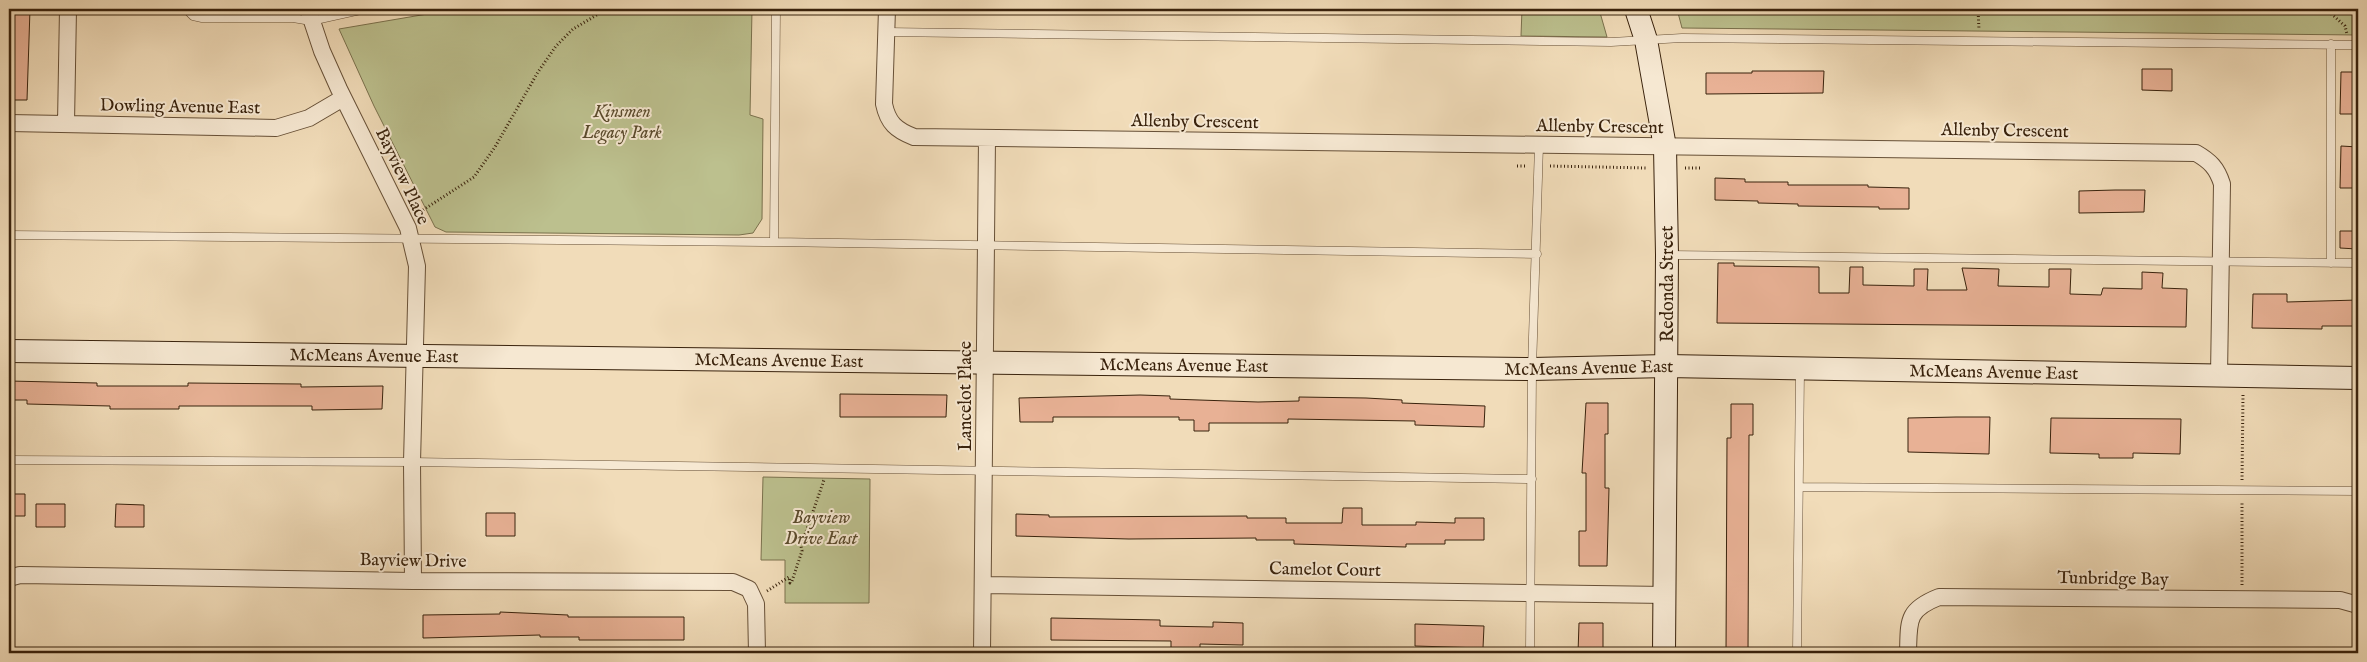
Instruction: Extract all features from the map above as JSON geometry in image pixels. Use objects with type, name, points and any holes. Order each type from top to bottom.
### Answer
[{"type":"street","points":[[66,123],[68,9]]},
{"type":"street","name":"Allenby Crescent","points":[[887,9],[884,104],[887,119],[898,130],[914,137],[1539,145],[1665,157],[2196,153],[2208,160],[2218,171],[2222,184],[2219,375]]},
{"type":"street","name":"Redonda Street","points":[[1636,9],[1646,40],[1665,157],[1667,366],[1664,653]]},
{"type":"street","name":"Bayview Place","points":[[309,15],[343,98],[401,214],[411,238],[417,266],[412,462],[413,581]]},
{"type":"street","name":"Dowling Avenue East","points":[[9,123],[276,128],[310,118],[343,98]]},
{"type":"street","name":"Lancelot Place","points":[[982,653],[985,470],[986,138]]},
{"type":"street","name":"McMeans Avenue East","points":[[9,350],[1532,368],[1667,366],[2358,378]]},
{"type":"street","name":"Bayview Drive","points":[[9,578],[20,575],[413,581],[733,582],[749,589],[755,601]]},
{"type":"street","name":"Camelot Court","points":[[984,584],[1666,595]]},
{"type":"street","name":"Tunbridge Bay","points":[[1908,653],[1910,620],[1921,604],[1939,597],[2340,600],[2358,605]]},
{"type":"street","points":[[755,601],[756,653]]},
{"type":"lane","points":[[186,9],[193,16],[202,18],[293,18],[365,9]]},
{"type":"lane","points":[[774,242],[776,9]]},
{"type":"lane","points":[[886,32],[1611,42],[1692,38],[2358,45]]},
{"type":"lane","points":[[2330,44],[2331,262]]},
{"type":"lane","points":[[1530,653],[1532,368],[1539,145]]},
{"type":"lane","points":[[9,235],[774,242],[1514,252],[1537,254]]},
{"type":"lane","points":[[1667,255],[2358,263]]},
{"type":"lane","points":[[1797,653],[1800,368]]},
{"type":"lane","points":[[9,460],[819,467],[1532,479]]},
{"type":"lane","points":[[1799,487],[2358,491]]},
{"type":"path","points":[[423,210],[474,177],[495,147],[538,72],[556,46],[573,29],[608,9]]},
{"type":"path","points":[[1978,9],[1979,41]]},
{"type":"path","points":[[2326,9],[2345,26],[2349,45]]},
{"type":"path","points":[[1517,166],[1665,157],[1700,168]]},
{"type":"path","points":[[2242,600],[2244,376]]},
{"type":"path","points":[[755,601],[783,579],[788,577],[790,583],[792,581],[824,480],[819,479],[819,467]]},
{"type":"green space","name":"Kinsmen Legacy Park","points":[[440,9],[752,9],[750,115],[763,119],[762,219],[753,233],[739,235],[446,232],[435,227],[374,106],[339,29],[439,12]]},
{"type":"green space","points":[[1522,9],[1599,9],[1607,37],[1521,36]]},
{"type":"green space","points":[[1677,9],[2358,9],[2358,35],[1682,28]]},
{"type":"green space","name":"Bayview Drive East","points":[[763,477],[870,479],[869,603],[785,603],[785,560],[761,560]]},
{"type":"building","points":[[9,9],[30,9],[27,100],[9,100]]},
{"type":"building","points":[[2142,69],[2172,69],[2172,91],[2142,90]]},
{"type":"building","points":[[1752,71],[1824,71],[1823,93],[1706,94],[1706,73],[1752,73]]},
{"type":"building","points":[[2341,72],[2358,72],[2358,114],[2340,114]]},
{"type":"building","points":[[2341,146],[2358,147],[2358,188],[2340,188]]},
{"type":"building","points":[[1715,178],[1745,179],[1745,182],[1788,182],[1788,185],[1868,185],[1868,187],[1909,188],[1909,209],[1798,206],[1798,204],[1758,203],[1758,201],[1715,200]]},
{"type":"building","points":[[2145,190],[2144,212],[2079,213],[2079,191]]},
{"type":"building","points":[[2340,231],[2358,231],[2357,249],[2340,248]]},
{"type":"building","points":[[1718,263],[1734,263],[1734,266],[1819,267],[1819,293],[1849,293],[1850,267],[1863,267],[1863,285],[1914,286],[1914,269],[1928,269],[1927,290],[1967,290],[1962,268],[1999,269],[1998,286],[2049,287],[2049,269],[2071,269],[2070,294],[2101,295],[2103,288],[2142,289],[2142,272],[2163,273],[2162,288],[2187,289],[2186,327],[1717,323]]},
{"type":"building","points":[[2253,294],[2287,294],[2287,302],[2358,300],[2358,326],[2322,326],[2322,329],[2252,328]]},
{"type":"building","points":[[9,381],[97,383],[97,386],[188,386],[188,383],[301,384],[301,387],[383,386],[382,409],[312,410],[312,406],[179,406],[179,409],[110,409],[110,406],[27,404],[27,400],[9,400]]},
{"type":"building","points":[[840,394],[947,395],[946,417],[840,417]]},
{"type":"building","points":[[1170,396],[1170,399],[1258,402],[1299,401],[1299,397],[1366,398],[1402,400],[1402,403],[1485,406],[1484,427],[1415,425],[1415,421],[1288,419],[1288,423],[1209,423],[1209,431],[1194,431],[1194,420],[1179,420],[1179,417],[1053,417],[1053,422],[1020,422],[1019,398]]},
{"type":"building","points":[[1586,403],[1608,403],[1608,434],[1605,434],[1605,488],[1609,488],[1607,566],[1579,566],[1579,531],[1586,531],[1586,473],[1582,473]]},
{"type":"building","points":[[1731,404],[1753,404],[1753,435],[1749,435],[1748,653],[1726,653],[1727,438],[1731,438]]},
{"type":"building","points":[[1990,417],[1989,454],[1908,452],[1908,418]]},
{"type":"building","points":[[2051,418],[2181,419],[2180,454],[2133,453],[2133,458],[2099,458],[2099,454],[2050,453]]},
{"type":"building","points":[[9,494],[25,494],[25,516],[9,516]]},
{"type":"building","points":[[36,504],[65,504],[65,527],[36,527]]},
{"type":"building","points":[[116,504],[144,505],[144,527],[115,527]]},
{"type":"building","points":[[1343,508],[1362,508],[1362,525],[1416,525],[1416,522],[1455,523],[1455,518],[1484,518],[1484,540],[1445,540],[1445,544],[1406,544],[1406,547],[1294,544],[1294,540],[1256,540],[1256,538],[1129,539],[1016,536],[1016,514],[1049,515],[1049,517],[1247,516],[1247,518],[1286,518],[1286,523],[1342,523]]},
{"type":"building","points":[[486,513],[515,513],[515,536],[486,536]]},
{"type":"building","points":[[500,612],[568,615],[568,617],[684,617],[684,640],[579,640],[579,637],[540,637],[540,635],[423,638],[423,615],[500,614]]},
{"type":"building","points":[[1051,618],[1160,620],[1160,626],[1213,627],[1213,622],[1243,623],[1243,645],[1200,644],[1200,648],[1171,648],[1171,641],[1051,640]]},
{"type":"building","points":[[1579,623],[1603,623],[1603,653],[1578,653]]},
{"type":"building","points":[[1415,624],[1484,626],[1483,648],[1415,646]]}]
